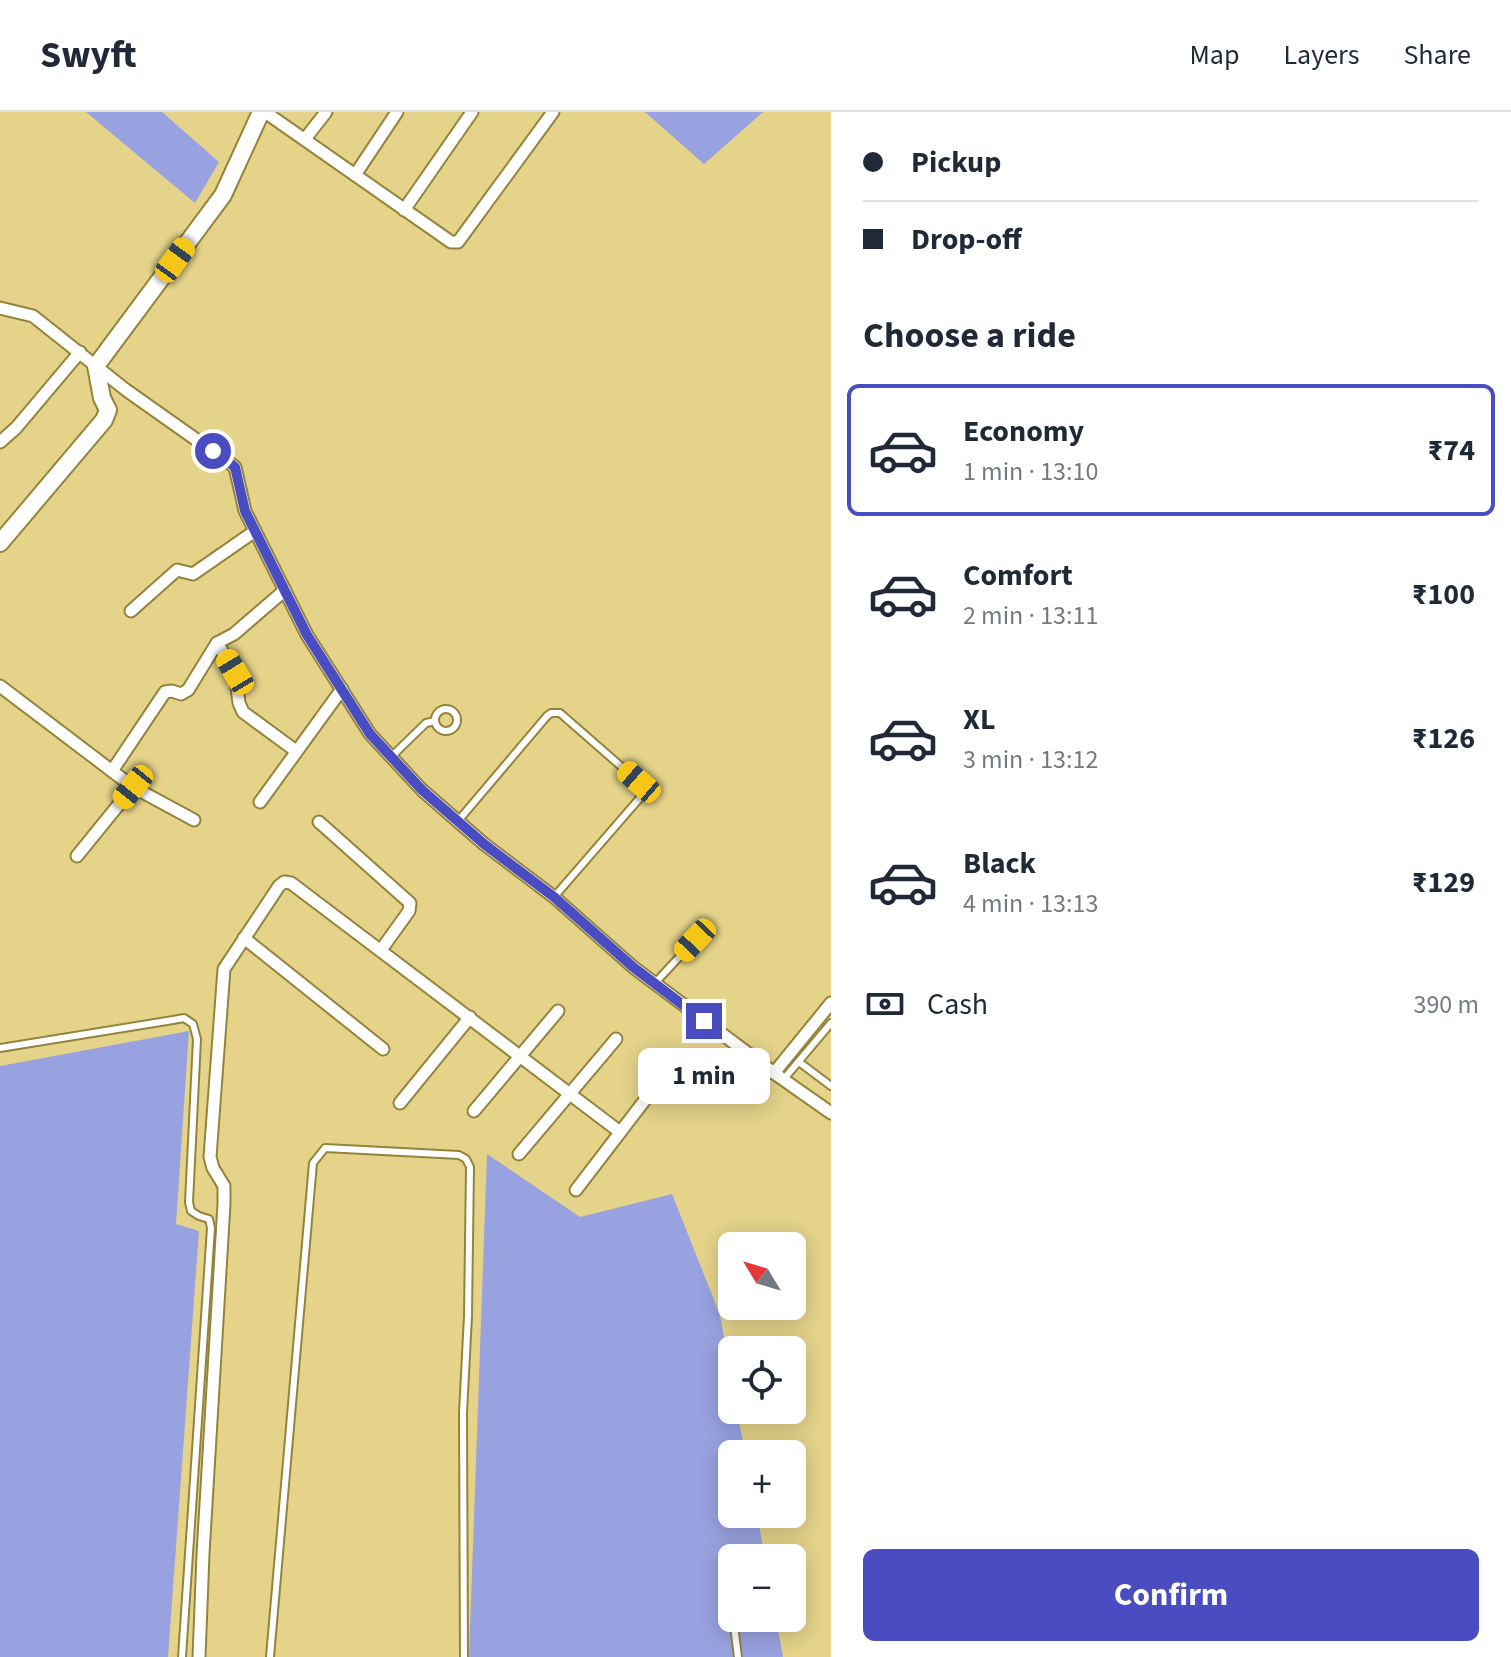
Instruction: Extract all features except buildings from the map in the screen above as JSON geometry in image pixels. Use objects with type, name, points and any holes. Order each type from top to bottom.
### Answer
[{"type":"street","points":[[0,543],[104,420],[108,410],[102,398],[96,366],[223,195],[263,112],[451,242],[458,242],[553,112]]},
{"type":"street","points":[[305,139],[326,112]]},
{"type":"street","points":[[355,175],[397,112]]},
{"type":"street","points":[[404,210],[472,112]]},
{"type":"street","points":[[0,308],[33,316],[126,390],[235,467],[245,511],[307,635],[370,734],[422,790],[484,844],[554,897],[633,967],[831,1113]]},
{"type":"street","points":[[0,442],[16,428],[80,352]]},
{"type":"street","points":[[131,611],[177,570],[193,574],[255,531]]},
{"type":"street","points":[[112,771],[165,692],[181,694],[188,690],[217,643],[234,634],[285,590]]},
{"type":"street","points":[[217,643],[235,672],[243,712],[296,751]]},
{"type":"street","points":[[0,686],[133,787],[194,820]]},
{"type":"street","points":[[260,802],[342,689]]},
{"type":"street","points":[[77,856],[133,787]]},
{"type":"street","points":[[319,822],[410,903],[409,911],[381,950]]},
{"type":"street","points":[[199,1657],[224,1204],[224,1186],[210,1157],[224,969],[279,886],[284,882],[291,883],[620,1132]]},
{"type":"street","points":[[244,938],[383,1049]]},
{"type":"street","points":[[779,1077],[831,1003]]},
{"type":"street","points":[[474,1111],[558,1011]]},
{"type":"street","points":[[400,1103],[470,1017]]},
{"type":"street","points":[[519,1154],[616,1039]]},
{"type":"street","points":[[576,1190],[661,1079]]},
{"type":"lane","points":[[458,821],[547,716],[560,713],[639,782],[642,790],[639,799],[554,897]]},
{"type":"lane","points":[[391,757],[426,723],[435,721]]},
{"type":"lane","points":[[655,983],[695,940]]},
{"type":"lane","points":[[0,1048],[184,1018],[193,1024],[197,1039],[189,1202],[191,1211],[209,1219],[211,1228],[182,1657]]},
{"type":"lane","points":[[779,1077],[799,1062],[831,1023]]},
{"type":"lane","points":[[799,1062],[831,1086]]},
{"type":"lane","points":[[270,1657],[313,1163],[325,1148],[459,1155],[466,1159],[470,1167],[469,1288],[463,1413],[464,1657]]},
{"type":"lane","points":[[735,1632],[738,1657]]},
{"type":"shaded area","points":[[86,112],[162,112],[219,162],[195,203]]},
{"type":"shaded area","points":[[645,112],[763,112],[704,164]]},
{"type":"shaded area","points":[[189,1031],[176,1224],[199,1231],[168,1657],[0,1657],[0,1066]]},
{"type":"shaded area","points":[[487,1154],[580,1217],[672,1194],[718,1310],[718,1320],[721,1320],[724,1336],[718,1336],[718,1424],[740,1424],[742,1440],[718,1440],[718,1528],[760,1528],[762,1544],[718,1544],[718,1632],[779,1632],[783,1657],[469,1657]]},
{"type":"route","points":[[213,451],[235,467],[245,511],[307,635],[370,734],[422,790],[484,844],[554,897],[633,967],[704,1021]]}]
